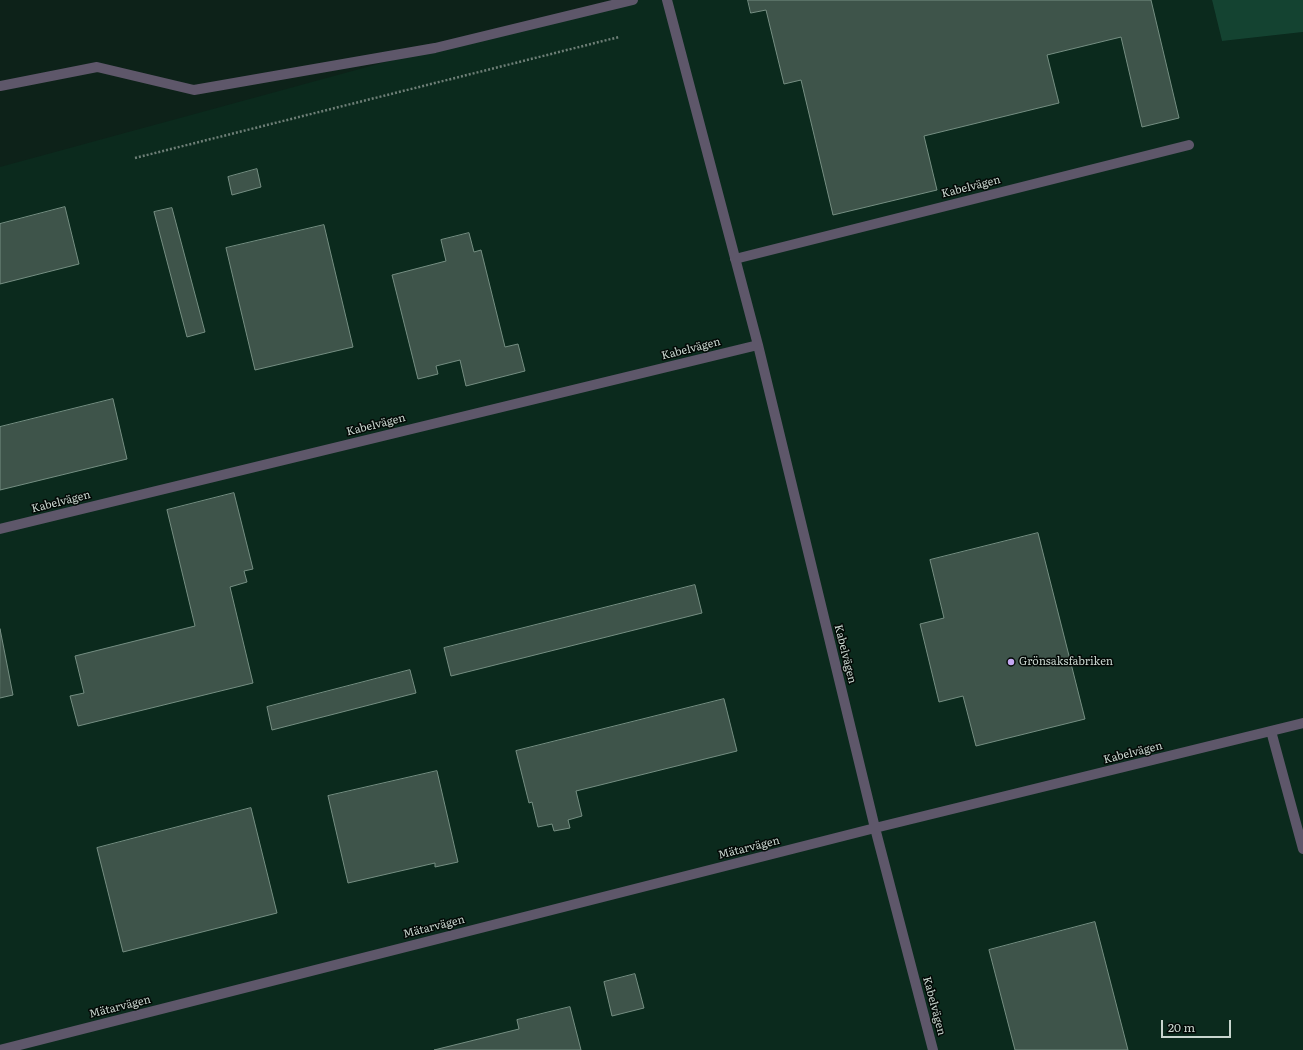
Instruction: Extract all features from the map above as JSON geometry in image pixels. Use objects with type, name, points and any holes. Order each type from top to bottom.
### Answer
[{"type":"street","points":[[0,86],[97,67],[194,90],[435,48],[633,0]]},
{"type":"street","name":"Kabelvägen","points":[[667,0],[758,345],[875,828],[933,1050]]},
{"type":"street","name":"Kabelvägen","points":[[735,259],[1189,145]]},
{"type":"street","name":"Kabelvägen","points":[[0,529],[758,345]]},
{"type":"street","name":"Kabelvägen","points":[[875,828],[1303,723]]},
{"type":"street","points":[[1271,731],[1303,849]]},
{"type":"street","name":"Mätarvägen","points":[[0,1050],[875,828]]},
{"type":"path","points":[[135,158],[619,37]]},
{"type":"shaded area","points":[[613,0],[1212,0],[1222,41],[1303,32],[1303,1050],[0,1050],[0,167]]},
{"type":"shaded area","points":[[1212,0],[1303,0],[1303,32],[1222,41]]},
{"type":"building","points":[[748,0],[1151,0],[1179,118],[1142,127],[1121,37],[1047,55],[1059,103],[924,136],[937,190],[833,215],[801,80],[784,84],[766,10],[751,13]]},
{"type":"building","points":[[257,169],[261,187],[232,195],[228,177]]},
{"type":"building","points":[[65,207],[79,264],[0,284],[0,224]]},
{"type":"building","points":[[172,208],[205,332],[187,337],[154,212]]},
{"type":"building","points":[[324,225],[353,347],[255,370],[226,248]]},
{"type":"building","points":[[469,233],[474,252],[481,250],[505,347],[518,344],[525,371],[466,386],[460,360],[436,366],[438,374],[418,379],[392,275],[446,261],[441,240]]},
{"type":"building","points":[[113,399],[127,459],[0,490],[0,427]]},
{"type":"building","points":[[234,493],[253,569],[244,571],[247,582],[230,587],[253,683],[78,726],[70,696],[84,693],[75,656],[195,626],[167,510]]},
{"type":"building","points":[[1038,533],[1085,719],[976,746],[963,696],[939,702],[920,624],[944,618],[930,560]]},
{"type":"building","points":[[695,585],[702,613],[451,676],[444,648]]},
{"type":"building","points":[[0,629],[13,695],[0,698]]},
{"type":"building","points":[[410,670],[416,693],[272,730],[267,707]]},
{"type":"building","points":[[724,699],[737,751],[576,791],[582,816],[568,820],[570,828],[554,831],[552,824],[538,827],[532,802],[529,803],[516,751]]},
{"type":"building","points":[[437,771],[458,862],[435,867],[435,863],[348,883],[328,796]]},
{"type":"building","points":[[251,808],[277,913],[123,952],[97,848]]},
{"type":"building","points":[[1095,922],[1128,1050],[1015,1050],[989,950]]},
{"type":"building","points":[[635,974],[644,1008],[612,1016],[604,982]]},
{"type":"building","points":[[570,1007],[581,1050],[434,1050],[519,1029],[517,1020]]},
{"type":"place","name":"Grönsaksfabriken","points":[[1011,662]]}]
